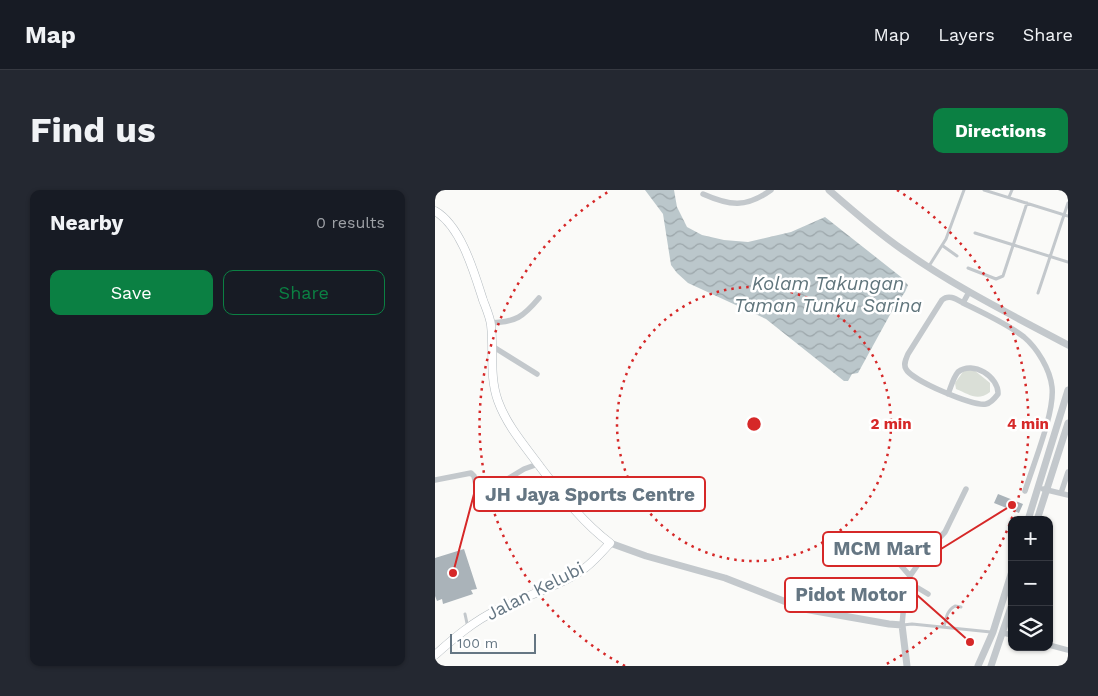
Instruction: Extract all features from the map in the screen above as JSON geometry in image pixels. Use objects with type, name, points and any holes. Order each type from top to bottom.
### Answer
[{"type":"main road","points":[[435,211],[446,219],[460,240],[479,285],[491,323],[493,376],[501,407],[518,438],[583,521],[610,543]]},
{"type":"main road","name":"Jalan Kelubi","points":[[435,656],[468,628],[497,610],[580,572],[610,543]]},
{"type":"street","points":[[703,194],[729,204],[737,204],[756,199],[771,190]]},
{"type":"street","points":[[829,190],[871,226],[928,267],[969,292],[1068,345]]},
{"type":"street","points":[[963,303],[969,292]]},
{"type":"street","points":[[948,394],[956,375],[969,367],[989,376],[996,384],[998,391],[997,396],[985,404],[971,402],[948,394],[911,375],[905,368],[905,362],[928,321],[946,297],[963,303],[1024,337],[1033,346],[1050,378],[1052,393],[1049,413],[1025,491]]},
{"type":"street","points":[[491,323],[509,322],[515,319],[529,310],[539,298]]},
{"type":"street","points":[[492,346],[537,374]]},
{"type":"street","points":[[1029,516],[1068,390]]},
{"type":"street","points":[[1038,516],[1068,423]]},
{"type":"street","points":[[435,480],[468,473],[473,474],[477,486],[506,480],[523,469],[538,464]]},
{"type":"street","points":[[1061,493],[1068,472]]},
{"type":"street","points":[[1038,488],[1068,495]]},
{"type":"street","points":[[907,666],[903,625],[907,584],[927,550],[945,532],[966,489]]},
{"type":"street","points":[[610,543],[646,556],[725,578],[804,608],[903,625]]},
{"type":"street","points":[[876,553],[897,561],[910,576]]},
{"type":"street","points":[[907,584],[928,594]]},
{"type":"street","points":[[978,666],[993,632],[1008,584]]},
{"type":"street","points":[[991,666],[1011,606]]},
{"type":"street","points":[[1003,633],[1008,634]]},
{"type":"street","points":[[1053,646],[1068,650]]},
{"type":"lane","points":[[928,267],[943,246],[964,190]]},
{"type":"lane","points":[[984,190],[1066,216]]},
{"type":"lane","points":[[1009,197],[1012,190]]},
{"type":"lane","points":[[969,268],[996,279],[1003,276],[1027,203]]},
{"type":"lane","points":[[1038,293],[1066,216],[1068,203]]},
{"type":"lane","points":[[975,233],[1068,262]]},
{"type":"lane","points":[[943,246],[957,256]]},
{"type":"lane","points":[[944,627],[946,617],[951,609],[955,606],[961,607]]},
{"type":"lane","points":[[465,614],[468,628]]},
{"type":"lane","points":[[903,625],[912,624],[993,632]]},
{"type":"shaded area","points":[[965,369],[974,370],[990,383],[990,392],[977,397],[956,389],[955,383]]},
{"type":"water","name":"Kolam Takungan Taman Tunku Sarina","points":[[645,190],[674,190],[677,207],[687,227],[702,235],[724,240],[748,242],[791,232],[825,217],[901,277],[908,285],[905,292],[892,311],[858,373],[852,374],[848,381],[844,381],[766,319],[688,283],[671,265],[663,214]]},
{"type":"building","points":[[998,494],[1023,504],[1019,513],[994,503]]},
{"type":"building","points":[[464,549],[477,589],[471,590],[473,594],[443,604],[442,599],[437,601],[435,596],[435,558]]},
{"type":"place","name":"MCM Mart","points":[[1012,505]]},
{"type":"place","name":"JH Jaya Sports Centre","points":[[453,573]]},
{"type":"place","name":"Pidot Motor","points":[[970,642]]}]
